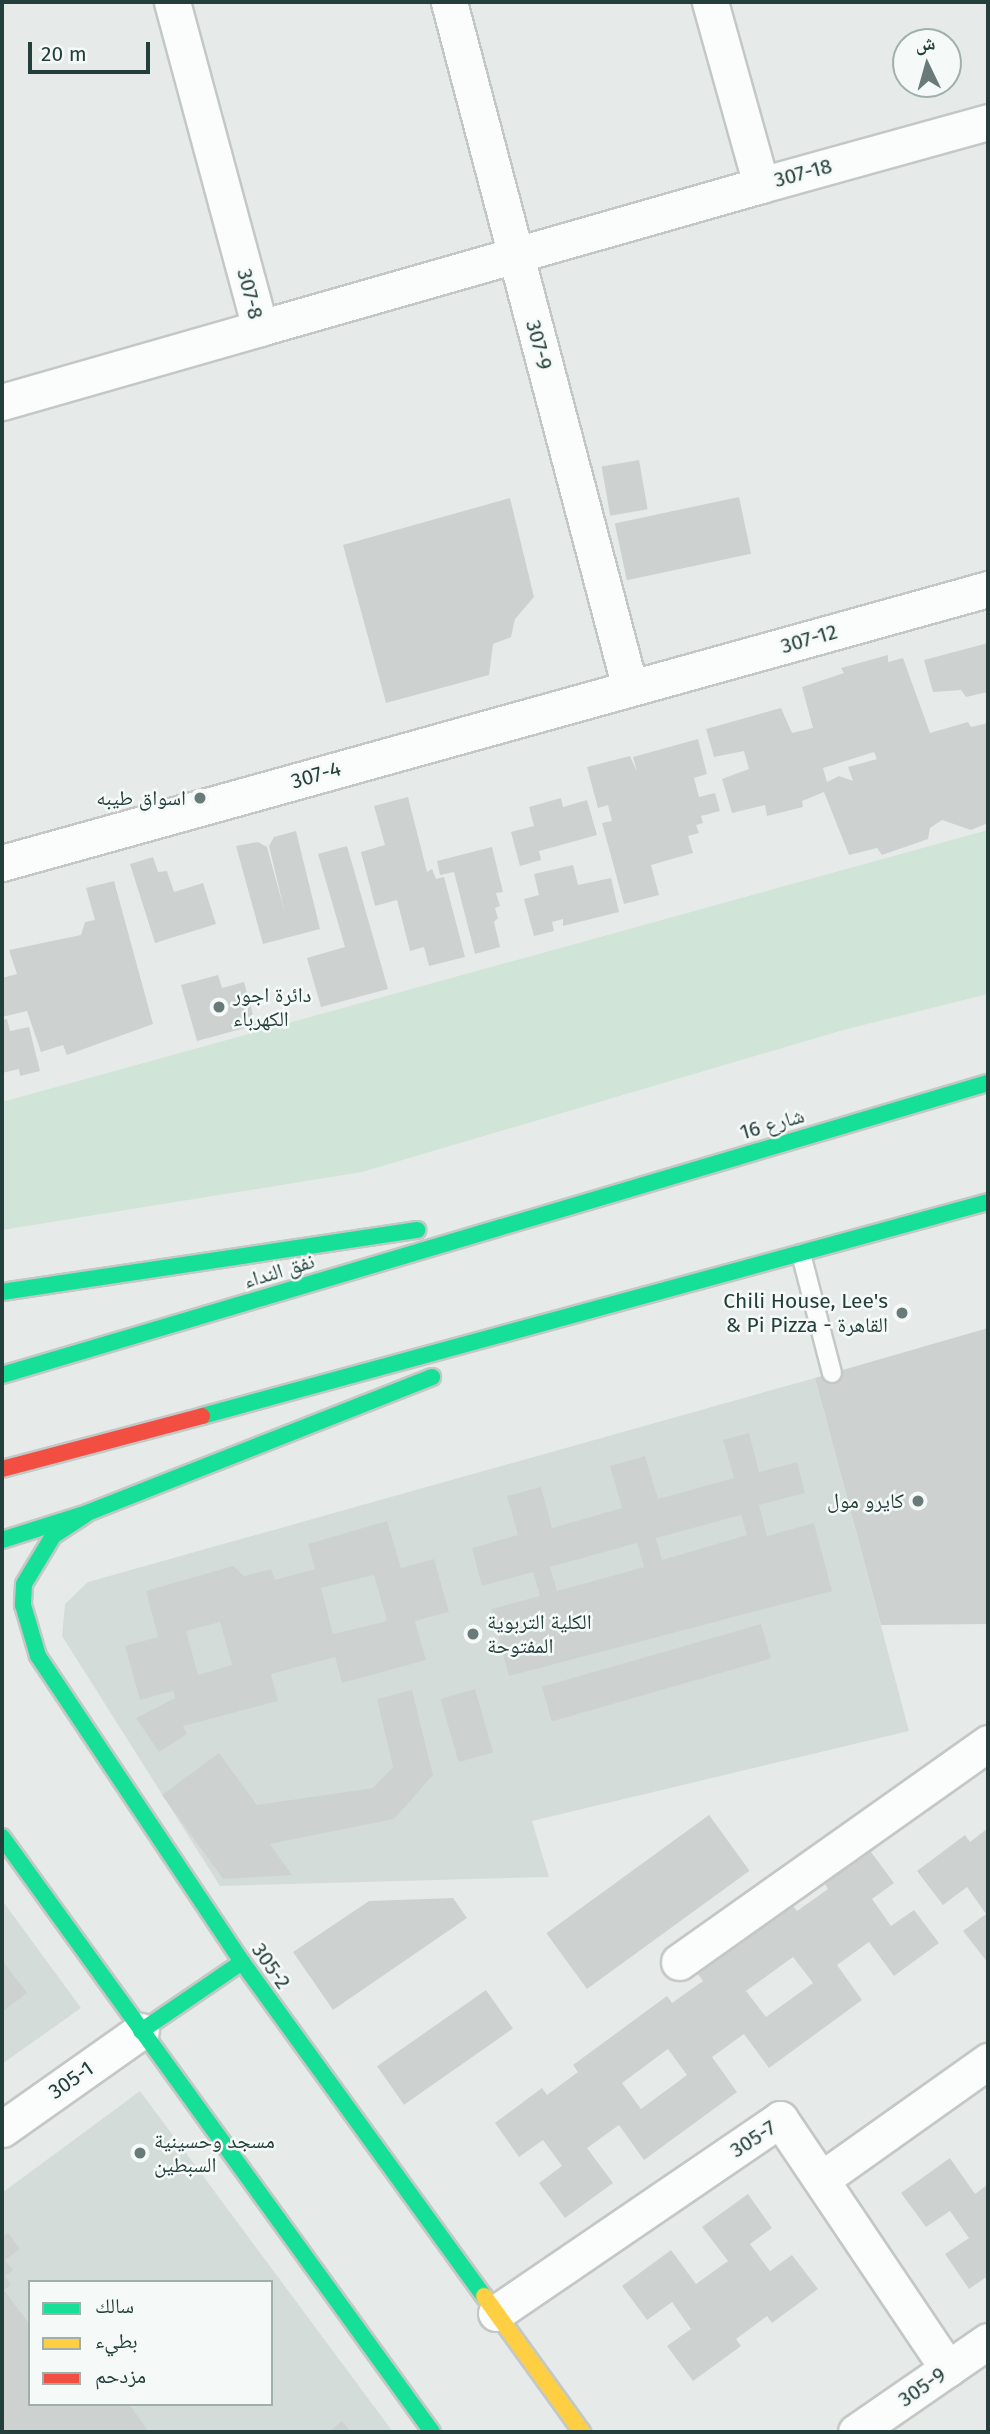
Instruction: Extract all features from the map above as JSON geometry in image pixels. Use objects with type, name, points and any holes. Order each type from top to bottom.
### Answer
[{"type":"main road","name":"شارع 16","points":[[568,1206],[988,1083]]},
{"type":"main road","points":[[2,1469],[599,1311],[988,1202]]},
{"type":"main road","points":[[2,1292],[568,1206]]},
{"type":"main road","name":"نفق النداء","points":[[2,1375],[568,1206]]},
{"type":"main road","points":[[471,1362],[599,1311]]},
{"type":"main road","points":[[2,1540],[87,1513],[445,1372]]},
{"type":"main road","name":"305-2","points":[[87,1513],[53,1536],[28,1572],[23,1605],[29,1633],[38,1656],[242,1962],[582,2432]]},
{"type":"main road","points":[[2,1837],[432,2432]]},
{"type":"main road","points":[[141,2031],[242,1962]]},
{"type":"street","name":"307-8","points":[[2,402],[260,328],[172,2]]},
{"type":"street","name":"307-9","points":[[449,2],[629,688]]},
{"type":"street","name":"307-18","points":[[710,2],[761,185],[988,122]]},
{"type":"street","points":[[260,328],[761,185]]},
{"type":"street","name":"307-12","points":[[629,688],[988,589]]},
{"type":"street","name":"307-4","points":[[2,863],[629,688]]},
{"type":"street","points":[[679,1962],[988,1743]]},
{"type":"street","name":"305-1","points":[[2,2129],[141,2031]]},
{"type":"street","points":[[948,2369],[822,2179],[988,2061]]},
{"type":"street","name":"305-7","points":[[496,2313],[780,2119],[822,2179]]},
{"type":"street","name":"305-9","points":[[856,2432],[988,2341]]},
{"type":"lane","points":[[801,1254],[832,1373]]},
{"type":"shaded area","name":"الكلية التربوية المفتوحة","points":[[815,1378],[909,1731],[532,1821],[549,1877],[220,1886],[62,1636],[65,1604],[88,1582]]},
{"type":"shaded area","points":[[2,1900],[81,2008],[2,2064]]},
{"type":"shaded area","points":[[140,2091],[393,2432],[2,2432],[2,2193]]},
{"type":"green space","points":[[988,830],[988,994],[843,1030],[362,1172],[2,1230],[2,1102]]},
{"type":"building","points":[[639,460],[648,509],[610,516],[602,467]]},
{"type":"building","points":[[739,497],[751,554],[627,580],[615,523]]},
{"type":"building","points":[[510,498],[534,597],[515,619],[511,637],[493,644],[489,675],[386,703],[343,545]]},
{"type":"building","points":[[988,643],[988,692],[966,697],[961,690],[933,692],[924,660]]},
{"type":"building","points":[[888,655],[888,662],[903,658],[930,733],[968,722],[971,727],[988,723],[988,823],[971,830],[942,820],[930,828],[928,839],[882,855],[877,848],[849,855],[824,792],[802,801],[803,807],[767,816],[765,805],[732,813],[722,779],[749,769],[744,751],[714,757],[706,729],[781,708],[792,733],[813,728],[802,687],[844,673],[841,668]],"holes":[[[874,752],[877,759],[848,767],[853,781],[839,776],[827,782],[823,768]]]},
{"type":"building","points":[[698,739],[707,774],[694,778],[699,797],[715,793],[720,811],[701,816],[703,823],[696,825],[699,833],[688,836],[693,853],[651,865],[659,895],[624,904],[602,823],[612,821],[608,805],[598,808],[587,767],[630,756],[637,772],[633,757]]},
{"type":"building","points":[[408,797],[427,872],[432,869],[436,879],[444,877],[465,957],[429,966],[424,947],[410,951],[397,900],[375,906],[361,852],[385,845],[374,806]]},
{"type":"building","points":[[561,798],[563,807],[587,800],[597,835],[539,851],[541,860],[520,866],[511,832],[534,826],[529,807]]},
{"type":"building","points":[[296,831],[320,929],[263,944],[236,846],[258,842],[267,847],[285,913],[269,846],[274,837]]},
{"type":"building","points":[[347,846],[388,989],[321,1007],[307,958],[345,947],[318,854]]},
{"type":"building","points":[[492,847],[503,892],[496,893],[500,906],[495,908],[498,918],[494,922],[500,947],[475,954],[454,872],[440,875],[437,861]]},
{"type":"building","points":[[153,857],[158,872],[167,871],[174,892],[203,883],[216,924],[155,943],[130,864]]},
{"type":"building","points":[[573,865],[578,885],[611,878],[619,912],[563,926],[563,919],[552,922],[554,931],[534,936],[524,899],[539,895],[534,874]]},
{"type":"building","points":[[114,881],[153,1024],[67,1055],[63,1045],[41,1052],[27,1011],[2,1017],[2,978],[17,974],[9,950],[81,935],[85,922],[95,920],[86,888]]},
{"type":"building","name":"دائرة اجور الكهرباء","points":[[218,975],[222,988],[244,982],[256,1025],[197,1041],[181,985]]},
{"type":"building","points":[[7,1019],[10,1031],[29,1027],[40,1071],[20,1076],[19,1069],[2,1073],[2,1020]]},
{"type":"building","name":"كايرو مول","points":[[988,1328],[988,1624],[881,1625],[815,1378]]},
{"type":"building","points":[[749,1433],[759,1472],[797,1462],[805,1493],[759,1505],[767,1536],[814,1523],[832,1591],[509,1676],[491,1609],[540,1596],[533,1572],[482,1586],[472,1548],[518,1535],[507,1496],[541,1487],[552,1528],[622,1508],[610,1466],[645,1456],[658,1499],[734,1478],[723,1440]],"holes":[[[741,1515],[747,1535],[662,1560],[656,1538]],[[637,1543],[644,1567],[557,1591],[550,1567]]]},
{"type":"building","points":[[387,1521],[401,1568],[434,1559],[449,1612],[415,1621],[426,1660],[342,1683],[335,1657],[271,1674],[278,1701],[183,1726],[187,1734],[159,1752],[136,1718],[175,1698],[173,1691],[140,1700],[125,1646],[158,1637],[146,1591],[233,1566],[244,1576],[271,1569],[275,1580],[315,1569],[308,1544]],"holes":[[[374,1575],[387,1621],[333,1634],[321,1588]],[[220,1622],[232,1665],[198,1675],[186,1631]]]},
{"type":"building","points":[[761,1624],[771,1659],[552,1721],[542,1687]]},
{"type":"building","points":[[475,1689],[493,1752],[459,1762],[440,1699]]},
{"type":"building","points":[[412,1690],[433,1775],[394,1819],[270,1844],[292,1875],[223,1879],[162,1795],[219,1753],[257,1805],[373,1788],[393,1767],[377,1699]]},
{"type":"building","points":[[709,1815],[750,1871],[587,1989],[546,1933]]},
{"type":"building","points":[[988,1828],[988,1963],[963,1931],[986,1914],[967,1887],[943,1905],[917,1871],[965,1835],[970,1842]]},
{"type":"building","points":[[868,1848],[894,1883],[872,1899],[891,1926],[914,1910],[939,1943],[894,1976],[869,1942],[837,1965],[862,2000],[769,2068],[744,2034],[712,2057],[737,2092],[644,2160],[619,2125],[587,2148],[613,2183],[565,2218],[539,2183],[562,2166],[543,2140],[519,2157],[495,2123],[542,2088],[547,2095],[578,2072],[573,2065],[667,1996],[672,2003],[703,1981],[698,1974],[792,1905],[797,1911],[828,1889],[823,1881]],"holes":[[[793,1957],[813,1983],[766,2017],[746,1991]],[[668,2049],[687,2075],[641,2109],[622,2083]]]},
{"type":"building","points":[[453,1898],[467,1918],[333,2010],[293,1952],[369,1901]]},
{"type":"building","points":[[2,1960],[27,1993],[2,2012]]},
{"type":"building","points":[[486,1990],[513,2029],[404,2105],[377,2066]]},
{"type":"building","points":[[950,2158],[975,2194],[988,2184],[988,2276],[969,2289],[945,2254],[969,2238],[950,2211],[926,2227],[901,2193]]},
{"type":"building","points":[[748,2194],[772,2228],[750,2244],[770,2271],[792,2255],[818,2289],[772,2323],[767,2316],[736,2339],[741,2346],[693,2381],[667,2346],[691,2329],[672,2302],[647,2320],[622,2286],[671,2250],[696,2284],[728,2261],[702,2227]]},
{"type":"building","points":[[8,2233],[20,2249],[5,2260],[13,2270],[5,2276],[11,2285],[4,2290],[28,2322],[28,2406],[130,2406],[149,2432],[2,2432],[2,2237]]},
{"type":"building","points":[[342,2421],[351,2432],[328,2432]]},
{"type":"traffic: fast","points":[[2,1375],[988,1083]]},
{"type":"traffic: fast","points":[[202,1416],[988,1202]]},
{"type":"traffic: fast","points":[[2,1292],[417,1230]]},
{"type":"traffic: fast","points":[[2,1540],[87,1513],[432,1377]]},
{"type":"traffic: fast","points":[[85,1515],[53,1536],[24,1584],[23,1605],[38,1656],[242,1962],[484,2296]]},
{"type":"traffic: fast","points":[[2,1837],[432,2432]]},
{"type":"traffic: fast","points":[[141,2031],[242,1962]]},
{"type":"traffic: slow","points":[[484,2296],[582,2432]]},
{"type":"traffic: jam","points":[[2,1469],[202,1416]]},
{"type":"place","name":"اسواق طيبه","points":[[200,798]]},
{"type":"place","name":"دائرة اجور الكهرباء","points":[[219,1007]]},
{"type":"place","name":"Chili House, Lee's & Pi Pizza - القاهرة","points":[[902,1313]]},
{"type":"place","name":"كايرو مول","points":[[918,1501]]},
{"type":"place","name":"الكلية التربوية المفتوحة","points":[[473,1634]]},
{"type":"place","name":"مسجد وحسينية السبطين","points":[[140,2153]]}]
